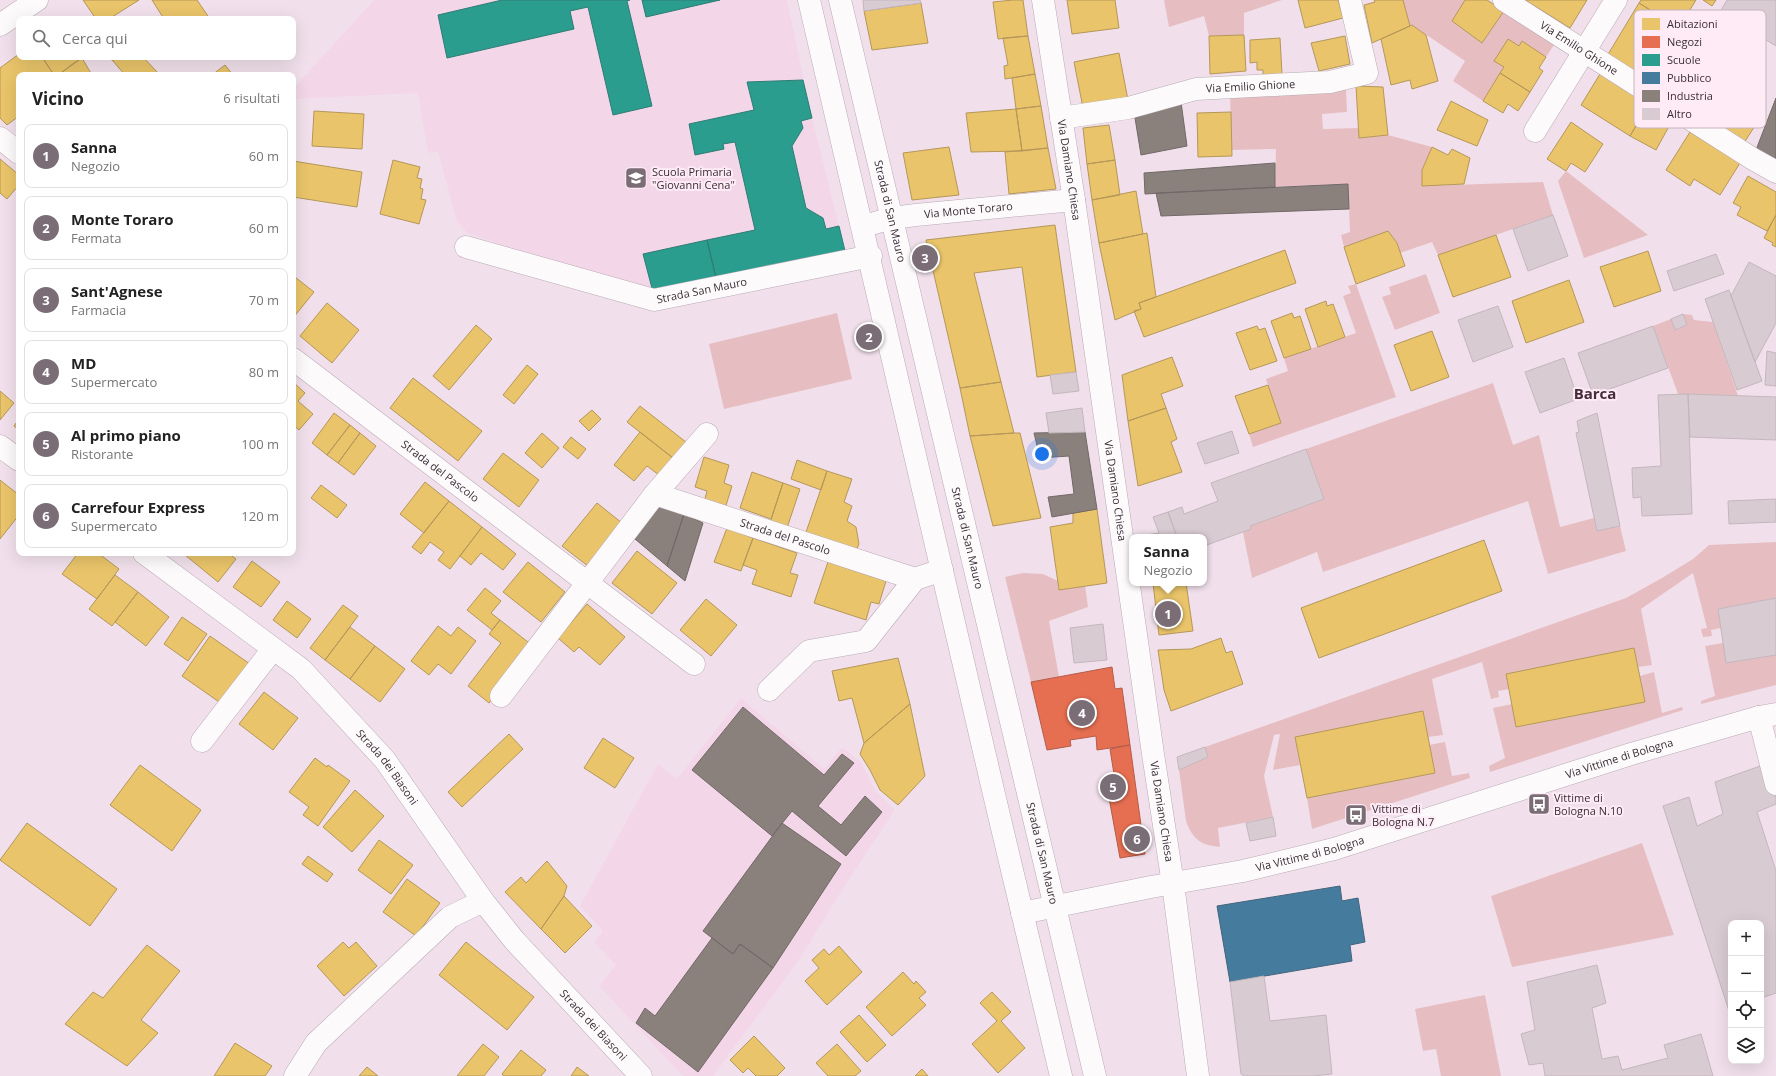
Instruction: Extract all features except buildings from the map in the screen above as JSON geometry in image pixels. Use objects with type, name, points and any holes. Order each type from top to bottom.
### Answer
[{"type":"street","points":[[0,25],[37,0]]},
{"type":"street","points":[[810,0],[871,256],[942,570],[1061,1076]]},
{"type":"street","name":"Strada di San Mauro","points":[[840,0],[1056,906],[1095,1076]]},
{"type":"street","name":"Via Damiano Chiesa","points":[[1043,0],[1074,200],[1118,515],[1173,884],[1198,1076]]},
{"type":"street","name":"Via Emilio Ghione","points":[[1061,118],[1128,108],[1196,89],[1330,82],[1367,73],[1350,0]]},
{"type":"street","name":"Via Emilio Ghione","points":[[1504,0],[1634,84]]},
{"type":"street","points":[[1535,131],[1616,0]]},
{"type":"street","name":"Via Emilio Ghione","points":[[1704,128],[1776,172]]},
{"type":"street","points":[[0,138],[16,151]]},
{"type":"street","name":"Via Monte Toraro","points":[[864,226],[892,218],[1074,200]]},
{"type":"street","name":"Strada San Mauro","points":[[466,247],[654,300],[871,256]]},
{"type":"street","name":"Strada del Pascolo","points":[[296,361],[694,664]]},
{"type":"street","points":[[501,696],[655,494],[707,434]]},
{"type":"street","points":[[0,446],[16,458]]},
{"type":"street","name":"Strada del Pascolo","points":[[655,494],[915,579]]},
{"type":"street","name":"Strada dei Biasoni","points":[[148,556],[300,669],[385,760],[483,901],[514,940],[641,1076]]},
{"type":"street","points":[[769,690],[809,651],[866,640],[915,579],[942,570]]},
{"type":"street","points":[[202,741],[273,649]]},
{"type":"street","points":[[1767,715],[1776,784]]},
{"type":"street","name":"Via Vittime di Bologna","points":[[1022,913],[1243,871],[1334,850],[1631,754],[1767,715]]},
{"type":"street","points":[[296,1076],[316,1043],[444,922],[450,917],[483,901]]},
{"type":"shaded area","points":[[374,0],[787,0],[812,118],[846,255],[654,296],[467,233],[457,221],[438,152],[428,153],[418,93],[296,99],[296,86]]},
{"type":"shaded area","points":[[1164,0],[1282,0],[1244,13],[1244,35],[1209,36],[1204,16],[1169,27]]},
{"type":"shaded area","points":[[1403,0],[1465,0],[1452,21],[1482,43],[1504,11],[1554,45],[1546,57],[1522,41],[1519,46],[1508,39],[1504,67],[1483,101],[1453,81],[1465,61],[1412,25],[1410,26]]},
{"type":"shaded area","points":[[1346,89],[1347,112],[1322,114],[1323,129],[1359,128],[1359,138],[1388,135],[1432,147],[1422,169],[1422,186],[1543,182],[1553,215],[1438,255],[1432,242],[1400,253],[1397,243],[1388,231],[1344,247],[1341,235],[1350,232],[1348,184],[1275,187],[1276,149],[1232,150],[1230,96]]},
{"type":"shaded area","points":[[1566,171],[1648,235],[1584,258],[1558,181]]},
{"type":"shaded area","points":[[1426,274],[1440,313],[1395,330],[1382,297],[1391,294],[1389,287]]},
{"type":"shaded area","points":[[1356,284],[1396,397],[1253,447],[1249,434],[1281,423],[1266,379],[1288,371],[1284,358],[1356,333],[1343,296],[1351,293],[1348,286]]},
{"type":"shaded area","points":[[837,313],[852,379],[724,409],[709,344]]},
{"type":"shaded area","points":[[1683,314],[1692,315],[1694,320],[1713,322],[1738,396],[1678,394],[1653,326],[1671,319],[1676,330],[1687,325]]},
{"type":"shaded area","points":[[1493,383],[1513,445],[1539,435],[1560,527],[1594,518],[1597,531],[1620,526],[1626,551],[1548,574],[1528,501],[1323,572],[1317,552],[1252,578],[1243,532],[1251,529],[1250,526],[1324,499],[1306,449]]},
{"type":"shaded area","points":[[1776,542],[1776,598],[1718,609],[1721,628],[1711,630],[1712,636],[1703,637],[1701,629],[1707,628],[1693,573],[1641,609],[1652,665],[1638,667],[1634,648],[1506,674],[1509,689],[1498,691],[1499,697],[1491,699],[1482,662],[1432,679],[1443,735],[1428,737],[1423,711],[1295,737],[1300,765],[1273,770],[1280,734],[1274,735],[1264,776],[1273,817],[1218,828],[1220,847],[1208,845],[1198,840],[1192,833],[1186,821],[1179,770],[1208,757],[1205,747],[1626,598],[1693,559],[1709,545]]},
{"type":"shaded area","points":[[1023,573],[1043,574],[1058,581],[1059,590],[1085,586],[1088,607],[1049,621],[1059,677],[1031,682],[1005,577]]},
{"type":"shaded area","points":[[1723,643],[1776,655],[1776,685],[1701,704],[1701,701],[1715,696],[1705,646]]},
{"type":"shaded area","points":[[1654,672],[1662,713],[1682,707],[1683,710],[1490,772],[1489,766],[1505,758],[1493,708],[1512,704],[1517,727],[1645,702],[1640,676]]},
{"type":"shaded area","points":[[741,698],[824,769],[842,747],[861,762],[876,792],[895,810],[842,890],[799,960],[713,1076],[683,1076],[599,986],[616,965],[594,942],[603,931],[580,906],[658,764],[677,779]]},
{"type":"shaded area","points":[[1445,742],[1452,776],[1469,773],[1470,778],[1312,829],[1307,798],[1435,773],[1429,745]]},
{"type":"shaded area","points":[[1642,843],[1674,935],[1512,967],[1491,896]]},
{"type":"shaded area","points":[[1485,995],[1501,1076],[1441,1076],[1436,1049],[1423,1051],[1415,1009]]},
{"type":"place","name":"Scuola Primaria \"Giovanni Cena\"","points":[[636,178]]},
{"type":"place","name":"Sant'Agnese","points":[[925,258]]},
{"type":"place","name":"Monte Toraro","points":[[869,337]]},
{"type":"place","name":"Sanna","points":[[1168,614]]},
{"type":"place","name":"MD","points":[[1082,713]]},
{"type":"place","name":"Al primo piano","points":[[1113,787]]},
{"type":"place","name":"Vittime di Bologna N.10","points":[[1539,804]]},
{"type":"place","name":"Vittime di Bologna N.7","points":[[1356,815]]},
{"type":"place","name":"Carrefour Express","points":[[1137,839]]},
{"type":"district","name":"Barca","points":[[1595,394]]}]
